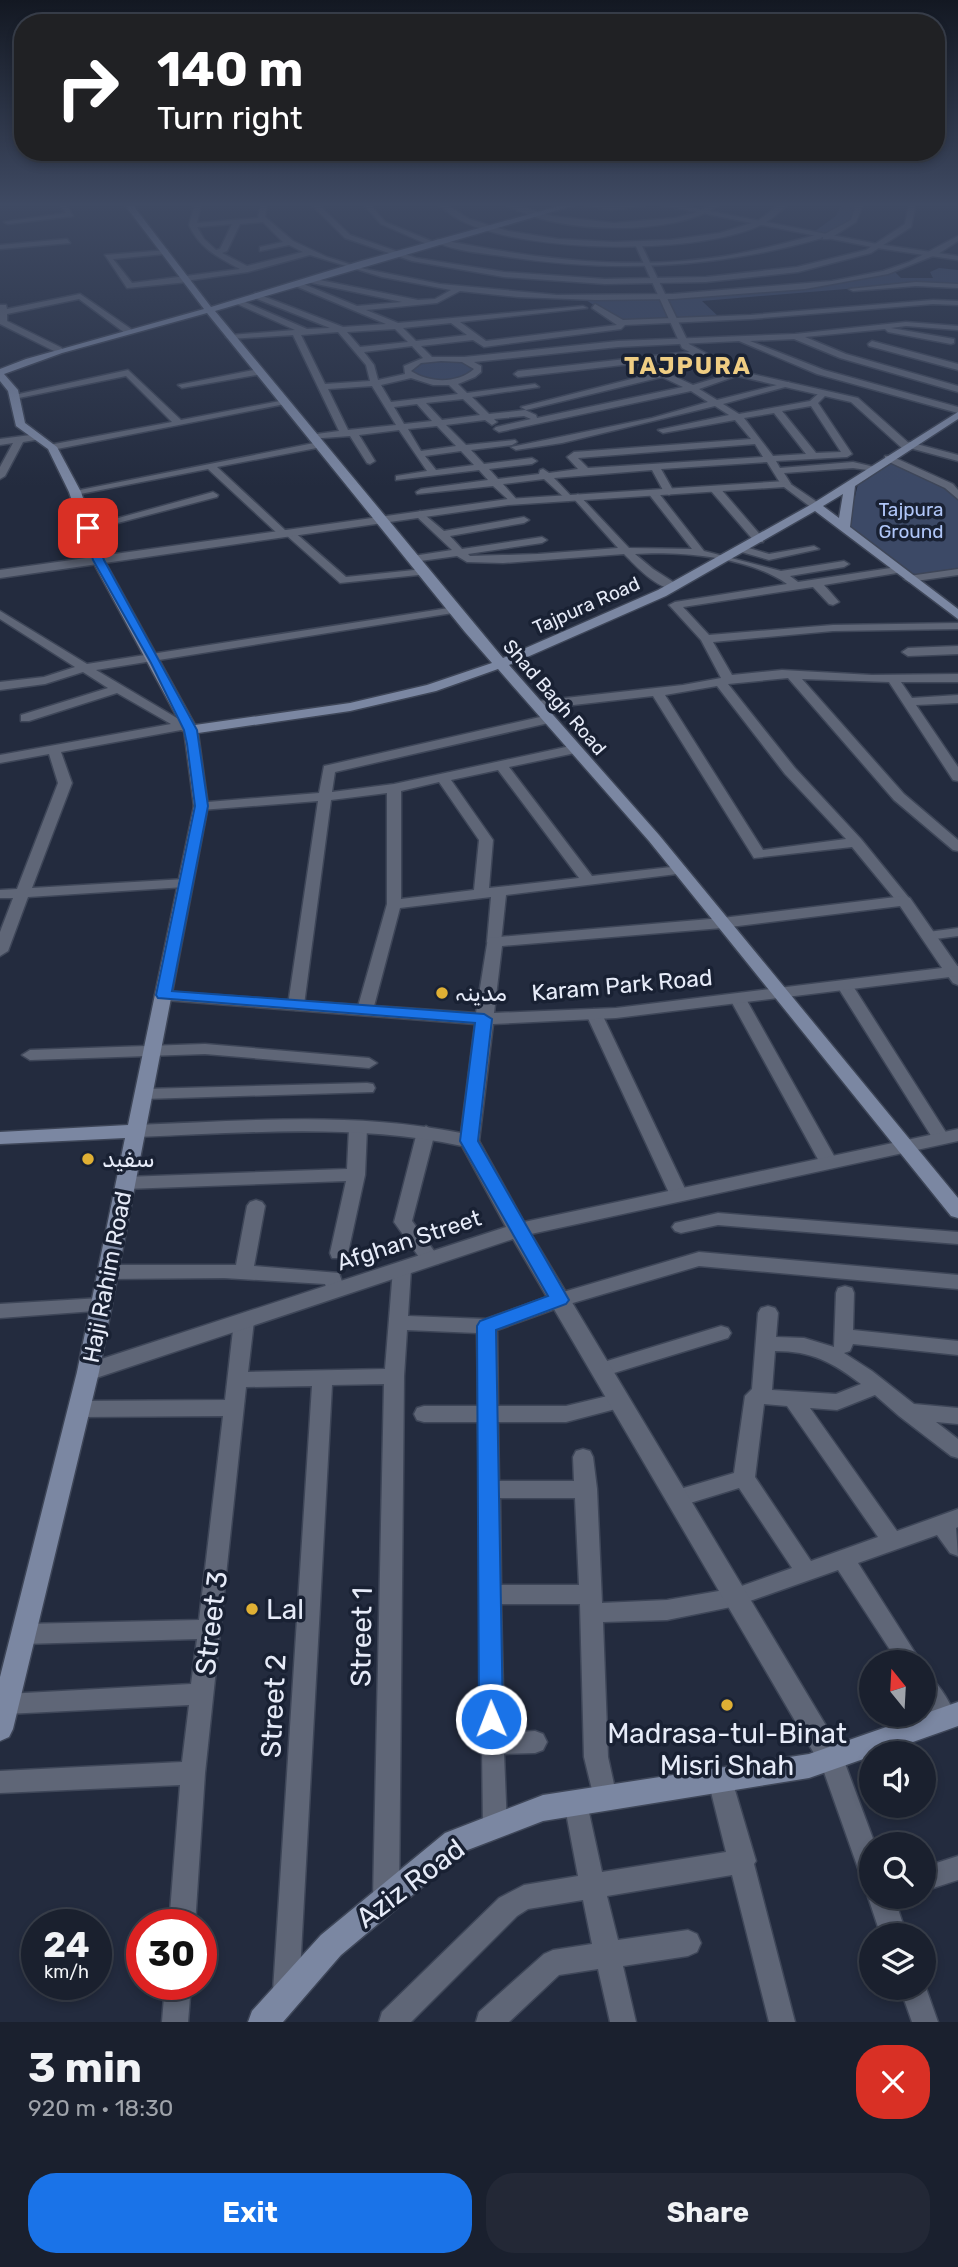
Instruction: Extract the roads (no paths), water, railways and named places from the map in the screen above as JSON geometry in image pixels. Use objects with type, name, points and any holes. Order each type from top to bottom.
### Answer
[{"type":"main road","name":"Shad Bagh Road","points":[[202,298],[230,337],[455,610],[680,870],[958,1211]]},
{"type":"main road","points":[[0,373],[59,350],[246,298]]},
{"type":"main road","name":"Haji Rahim Road","points":[[0,373],[14,396],[20,424],[52,447],[75,492],[98,560],[153,657],[186,728],[201,806],[88,1373],[0,1728]]},
{"type":"main road","name":"Tajpura Road","points":[[186,728],[350,707],[431,688],[501,664],[668,590],[849,486],[958,414]]},
{"type":"main road","points":[[844,529],[849,486]]},
{"type":"main road","points":[[816,506],[958,615]]},
{"type":"main road","points":[[0,1138],[136,1131]]},
{"type":"main road","name":"Aziz Road","points":[[263,2022],[331,1945],[455,1842],[543,1808],[809,1766],[951,1716]]},
{"type":"street","points":[[59,350],[3,321],[2,308],[65,298]]},
{"type":"street","points":[[83,298],[128,331]]},
{"type":"street","points":[[263,298],[340,329],[370,365],[375,383],[418,454],[434,473]]},
{"type":"street","points":[[331,298],[397,326],[429,359]]},
{"type":"street","points":[[397,298],[419,303]]},
{"type":"street","points":[[357,309],[442,298]]},
{"type":"street","points":[[506,298],[522,314]]},
{"type":"street","points":[[559,298],[664,301],[702,298]]},
{"type":"street","points":[[664,301],[689,298]]},
{"type":"street","points":[[586,300],[621,323],[751,317],[933,302],[958,303]]},
{"type":"street","points":[[239,301],[301,332],[323,387],[349,433],[370,461]]},
{"type":"street","points":[[664,301],[685,346],[698,354],[736,373],[854,400],[908,446],[958,458]]},
{"type":"street","points":[[230,337],[397,326],[595,306]]},
{"type":"street","points":[[453,321],[501,356],[535,387],[578,412]]},
{"type":"street","points":[[484,344],[621,327],[621,323]]},
{"type":"street","points":[[410,376],[407,368],[429,359],[464,360],[682,341],[795,336],[911,323],[958,328],[951,341],[934,360]]},
{"type":"street","points":[[879,328],[951,341]]},
{"type":"street","points":[[795,336],[843,356],[958,390]]},
{"type":"street","points":[[357,350],[475,337]]},
{"type":"street","points":[[739,338],[768,353],[958,414]]},
{"type":"street","points":[[872,344],[958,367]]},
{"type":"street","points":[[519,374],[698,354]]},
{"type":"street","points":[[323,387],[375,383],[410,376],[427,381],[450,381],[476,374],[477,366],[464,360]]},
{"type":"street","points":[[572,367],[635,400]]},
{"type":"street","points":[[663,430],[813,403],[830,394],[894,371]]},
{"type":"street","points":[[182,385],[259,372]]},
{"type":"street","points":[[14,396],[128,373],[179,423]]},
{"type":"street","points":[[499,429],[692,388],[736,373]]},
{"type":"street","points":[[75,492],[210,466],[349,433],[488,418],[663,374],[692,388],[738,417],[758,441],[786,484],[816,506]]},
{"type":"street","points":[[450,381],[547,476],[663,583],[675,605],[706,639],[724,680],[790,771],[856,842],[904,901],[956,974]]},
{"type":"street","points":[[418,454],[570,438],[653,420],[786,384]]},
{"type":"street","points":[[389,405],[535,387]]},
{"type":"street","points":[[507,390],[538,421]]},
{"type":"street","points":[[419,401],[494,482],[556,556]]},
{"type":"street","points":[[52,447],[285,403]]},
{"type":"street","points":[[421,492],[585,471],[847,454],[813,403]]},
{"type":"street","points":[[776,410],[813,456]]},
{"type":"street","points":[[653,420],[678,447]]},
{"type":"street","points":[[0,442],[37,437]]},
{"type":"street","points":[[570,438],[588,454]]},
{"type":"street","points":[[0,476],[20,439]]},
{"type":"street","points":[[585,471],[572,456],[758,441]]},
{"type":"street","points":[[888,458],[949,486],[958,496]]},
{"type":"street","points":[[399,478],[532,461]]},
{"type":"street","points":[[210,466],[344,581],[424,572]]},
{"type":"street","points":[[655,466],[669,492]]},
{"type":"street","points":[[777,471],[852,466],[874,468]]},
{"type":"street","points":[[0,574],[510,501],[786,484]]},
{"type":"street","points":[[715,489],[759,540]]},
{"type":"street","points":[[653,493],[699,551]]},
{"type":"street","points":[[88,528],[213,495]]},
{"type":"street","points":[[420,514],[467,559],[500,561],[626,548],[699,551],[728,557],[783,575],[796,586]]},
{"type":"street","points":[[440,535],[524,520]]},
{"type":"street","points":[[413,559],[542,540]]},
{"type":"street","points":[[742,549],[769,557],[814,549]]},
{"type":"street","points":[[783,575],[844,564]]},
{"type":"street","points":[[675,605],[897,570]]},
{"type":"street","points":[[909,579],[958,572]]},
{"type":"street","points":[[816,583],[833,602]]},
{"type":"street","points":[[0,686],[45,680],[85,668],[455,610]]},
{"type":"street","points":[[0,614],[118,689],[186,728]]},
{"type":"street","points":[[738,620],[747,635]]},
{"type":"street","points":[[706,639],[833,628],[958,626]]},
{"type":"street","points":[[908,652],[958,650]]},
{"type":"street","points":[[792,675],[899,797],[958,847]]},
{"type":"street","points":[[538,705],[657,692],[724,680],[792,675],[893,679],[958,678]]},
{"type":"street","points":[[893,679],[958,777]]},
{"type":"street","points":[[24,718],[118,689]]},
{"type":"street","points":[[657,692],[759,855],[856,842]]},
{"type":"street","points":[[906,702],[958,699]]},
{"type":"street","points":[[296,1005],[329,769],[549,719]]},
{"type":"street","points":[[0,759],[186,728]]},
{"type":"street","points":[[201,806],[323,797],[394,788],[575,748]]},
{"type":"street","points":[[0,951],[65,783],[54,750]]},
{"type":"street","points":[[501,765],[588,880]]},
{"type":"street","points":[[443,778],[486,840],[481,893]]},
{"type":"street","points":[[365,1010],[394,904],[394,788]]},
{"type":"street","points":[[394,904],[680,870]]},
{"type":"street","points":[[0,894],[185,883]]},
{"type":"street","points":[[499,891],[469,1141],[559,1300],[831,1758],[859,1835]]},
{"type":"street","points":[[494,942],[722,923],[904,901]]},
{"type":"street","points":[[928,936],[958,932]]},
{"type":"street","name":"Karam Park Road","points":[[164,995],[484,1019],[594,1014],[956,974]]},
{"type":"street","points":[[845,986],[949,1137]]},
{"type":"street","points":[[738,999],[829,1163]]},
{"type":"street","points":[[594,1014],[679,1195]]},
{"type":"street","points":[[30,1055],[205,1049],[369,1063]]},
{"type":"street","points":[[144,1094],[368,1088]]},
{"type":"street","points":[[136,1131],[358,1128],[426,1132],[469,1141]]},
{"type":"street","points":[[339,1253],[356,1175],[358,1128]]},
{"type":"street","points":[[426,1132],[404,1222],[431,1259]]},
{"type":"street","name":"Afghan Street","points":[[88,1373],[518,1230],[949,1137]]},
{"type":"street","points":[[125,1184],[356,1175]]},
{"type":"street","points":[[244,1273],[256,1206]]},
{"type":"street","points":[[681,1227],[718,1219],[958,1238]]},
{"type":"street","points":[[399,1324],[487,1326],[559,1300],[699,1259],[958,1282]]},
{"type":"street","name":"Street 1","points":[[386,1899],[394,1376],[402,1269]]},
{"type":"street","points":[[107,1272],[244,1273],[332,1278],[336,1290]]},
{"type":"street","points":[[843,1359],[845,1293]]},
{"type":"street","points":[[0,1311],[101,1306]]},
{"type":"street","points":[[761,1396],[768,1312]]},
{"type":"street","name":"Street 3","points":[[183,1909],[193,1773],[244,1321]]},
{"type":"street","points":[[487,1326],[495,1827]]},
{"type":"street","points":[[601,1370],[721,1333]]},
{"type":"street","points":[[843,1336],[958,1348]]},
{"type":"street","points":[[766,1344],[808,1346],[843,1359],[958,1450]]},
{"type":"street","points":[[237,1380],[394,1376]]},
{"type":"street","name":"Street 2","points":[[286,1996],[322,1378]]},
{"type":"street","points":[[806,1571],[744,1478],[755,1396],[837,1402],[876,1386]]},
{"type":"street","points":[[792,1398],[893,1542]]},
{"type":"street","points":[[424,1414],[566,1414],[620,1401]]},
{"type":"street","points":[[79,1409],[234,1408]]},
{"type":"street","points":[[906,1411],[958,1416]]},
{"type":"street","points":[[583,1457],[596,1757],[605,1798]]},
{"type":"street","points":[[677,1498],[744,1478]]},
{"type":"street","points":[[488,1490],[586,1489]]},
{"type":"street","points":[[490,1595],[667,1610],[736,1597],[950,1521],[958,1548]]},
{"type":"street","points":[[844,1559],[901,1650]]},
{"type":"street","points":[[23,1634],[211,1629]]},
{"type":"street","points":[[6,1704],[202,1694]]},
{"type":"street","points":[[936,1699],[951,1716]]},
{"type":"street","points":[[492,1744],[535,1741]]},
{"type":"street","points":[[0,1782],[193,1773]]},
{"type":"street","points":[[720,1780],[743,1861],[782,2022]]},
{"type":"street","points":[[576,1802],[623,2022]]},
{"type":"street","points":[[392,2022],[508,1907],[524,1896],[743,1861]]},
{"type":"street","points":[[936,1875],[958,1868]]},
{"type":"street","points":[[489,2022],[553,1963],[688,1942]]},
{"type":"street","points":[[175,2022],[177,2000]]},
{"type":"street","points":[[917,2000],[925,2022]]},
{"type":"place","name":"مدینہ","points":[[442,993]]},
{"type":"place","name":"سفید","points":[[88,1159]]},
{"type":"place","name":"Lal","points":[[252,1609]]},
{"type":"place","name":"Madrasa-tul-Binat Misri Shah","points":[[727,1705]]},
{"type":"district","name":"TAJPURA","points":[[688,366]]},
{"type":"park label","name":"Tajpura Ground","points":[[911,520]]}]
